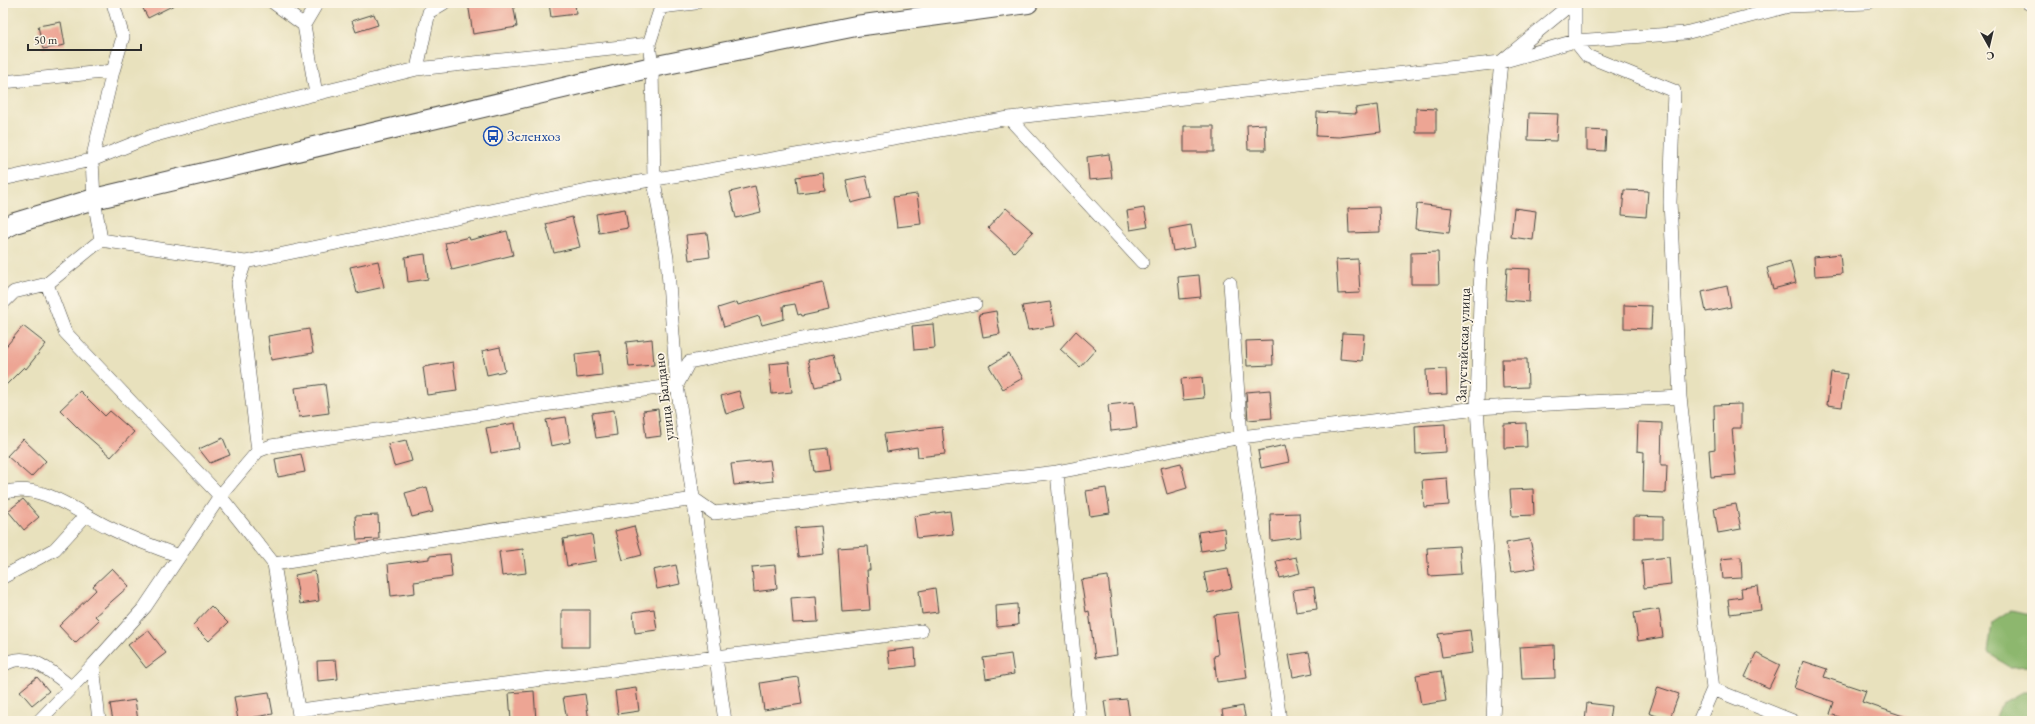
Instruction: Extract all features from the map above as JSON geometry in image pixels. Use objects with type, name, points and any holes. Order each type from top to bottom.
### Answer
[{"type":"main road","points":[[3,229],[15,223],[94,199],[652,68],[856,26],[1028,3]]},
{"type":"street","points":[[101,240],[94,199],[92,160],[112,71],[123,37],[113,3]]},
{"type":"street","points":[[274,3],[304,25]]},
{"type":"street","points":[[316,94],[304,25],[317,3]]},
{"type":"street","points":[[417,69],[429,12],[444,3]]},
{"type":"street","points":[[3,179],[92,160],[152,136],[417,69],[649,44],[661,5],[695,3]]},
{"type":"street","points":[[1501,62],[1572,3]]},
{"type":"street","points":[[1575,3],[1575,41],[1587,56],[1674,91],[1670,202],[1680,397],[1713,689],[1699,721]]},
{"type":"street","points":[[3,303],[14,292],[47,284],[101,240],[245,262],[587,191],[654,181],[1009,118],[1501,62],[1575,41],[1685,33],[1789,6],[1868,3]]},
{"type":"street","points":[[2028,3],[2032,5]]},
{"type":"street","name":"улица Балдано","points":[[649,44],[652,68],[654,181],[667,258],[677,385],[724,721]]},
{"type":"street","name":"Загустайская улица","points":[[1493,721],[1495,672],[1476,408],[1481,264],[1501,62]]},
{"type":"street","points":[[3,82],[112,71]]},
{"type":"street","points":[[1009,118],[1142,262]]},
{"type":"street","points":[[245,262],[238,283],[258,451]]},
{"type":"street","points":[[1230,283],[1241,437],[1280,721]]},
{"type":"street","points":[[47,284],[65,332],[220,496],[274,564],[300,716],[716,656],[921,631]]},
{"type":"street","points":[[39,721],[93,665],[144,607],[220,496],[258,451],[271,446],[677,385],[689,362],[975,304]]},
{"type":"street","points":[[274,564],[694,500],[714,513],[1057,472],[1241,437],[1476,408],[1680,397]]},
{"type":"street","points":[[1057,472],[1080,721]]},
{"type":"street","points":[[3,493],[16,489],[47,495],[108,528],[179,556]]},
{"type":"street","points":[[3,577],[55,549],[86,515]]},
{"type":"street","points":[[3,665],[23,658],[40,664],[71,687]]},
{"type":"street","points":[[93,665],[99,721]]},
{"type":"street","points":[[1713,689],[1793,721]]},
{"type":"green space","points":[[2012,610],[2030,614],[2032,617],[2032,666],[2010,667],[1988,653],[1992,623]]},
{"type":"green space","points":[[2022,692],[2032,692],[2032,721],[1994,721],[2002,703]]},
{"type":"building","points":[[140,3],[178,3],[148,18]]},
{"type":"building","points":[[468,3],[513,3],[517,27],[473,34]]},
{"type":"building","points":[[549,3],[575,3],[576,14],[551,17]]},
{"type":"building","points":[[374,14],[378,25],[356,32],[352,21]]},
{"type":"building","points":[[61,22],[65,45],[43,49],[38,26]]},
{"type":"building","points":[[1378,105],[1381,132],[1339,137],[1316,136],[1317,112],[1356,114],[1355,108]]},
{"type":"building","points":[[1416,108],[1436,109],[1436,133],[1416,133]]},
{"type":"building","points":[[1529,113],[1558,114],[1556,141],[1528,140]]},
{"type":"building","points":[[1265,124],[1266,150],[1248,150],[1247,125]]},
{"type":"building","points":[[1184,126],[1214,126],[1214,152],[1184,152]]},
{"type":"building","points":[[1587,130],[1606,131],[1605,151],[1587,150]]},
{"type":"building","points":[[1109,154],[1112,178],[1089,180],[1087,157]]},
{"type":"building","points":[[823,173],[825,190],[798,193],[796,177]]},
{"type":"building","points":[[866,176],[871,198],[851,203],[846,180]]},
{"type":"building","points":[[755,186],[761,212],[736,218],[730,192]]},
{"type":"building","points":[[1624,190],[1648,191],[1646,217],[1622,215]]},
{"type":"building","points":[[917,194],[921,224],[897,227],[893,197]]},
{"type":"building","points":[[1417,204],[1452,208],[1449,233],[1415,229]]},
{"type":"building","points":[[1379,207],[1380,232],[1349,233],[1348,208]]},
{"type":"building","points":[[1006,208],[1033,232],[1014,252],[988,228]]},
{"type":"building","points":[[1144,208],[1148,227],[1130,230],[1127,211]]},
{"type":"building","points":[[1514,208],[1536,211],[1533,240],[1511,237]]},
{"type":"building","points":[[625,209],[628,228],[599,233],[596,214]]},
{"type":"building","points":[[572,217],[580,247],[554,253],[546,224]]},
{"type":"building","points":[[1191,225],[1195,247],[1173,251],[1169,229]]},
{"type":"building","points":[[507,231],[513,255],[452,270],[445,243],[469,237],[470,240]]},
{"type":"building","points":[[707,233],[710,257],[689,260],[686,235]]},
{"type":"building","points":[[1438,252],[1439,284],[1411,284],[1411,253]]},
{"type":"building","points":[[425,254],[428,279],[408,282],[405,257]]},
{"type":"building","points":[[1840,254],[1842,274],[1815,276],[1814,257]]},
{"type":"building","points":[[1358,259],[1360,293],[1338,294],[1336,260]]},
{"type":"building","points":[[378,261],[384,287],[357,293],[350,267]]},
{"type":"building","points":[[1790,261],[1796,283],[1773,289],[1767,268]]},
{"type":"building","points":[[1507,268],[1530,269],[1529,302],[1505,300]]},
{"type":"building","points":[[1199,275],[1201,297],[1180,299],[1178,277]]},
{"type":"building","points":[[823,283],[829,310],[802,316],[801,314],[798,315],[795,304],[783,306],[784,319],[762,325],[759,316],[724,327],[718,308],[737,302],[738,305],[783,292]]},
{"type":"building","points":[[1727,286],[1731,307],[1706,312],[1702,292]]},
{"type":"building","points":[[1050,302],[1055,326],[1028,330],[1022,306]]},
{"type":"building","points":[[1624,305],[1652,306],[1651,329],[1624,328]]},
{"type":"building","points":[[996,311],[1000,334],[983,337],[979,314]]},
{"type":"building","points":[[933,324],[935,348],[914,350],[912,326]]},
{"type":"building","points":[[23,326],[46,344],[26,369],[24,367],[3,388],[3,350]]},
{"type":"building","points":[[309,329],[313,353],[271,360],[268,336]]},
{"type":"building","points":[[1076,331],[1096,349],[1080,367],[1060,349]]},
{"type":"building","points":[[1342,333],[1364,334],[1362,361],[1340,359]]},
{"type":"building","points":[[652,339],[654,365],[629,367],[626,342]]},
{"type":"building","points":[[1272,340],[1273,365],[1247,366],[1246,341]]},
{"type":"building","points":[[500,347],[505,371],[487,375],[482,351]]},
{"type":"building","points":[[600,351],[602,375],[577,378],[575,354]]},
{"type":"building","points":[[834,354],[840,381],[815,387],[808,360]]},
{"type":"building","points":[[1009,354],[1023,378],[1003,389],[989,366]]},
{"type":"building","points":[[1502,359],[1527,359],[1528,387],[1503,388]]},
{"type":"building","points":[[453,362],[457,391],[427,395],[423,367]]},
{"type":"building","points":[[789,362],[792,392],[772,394],[769,364]]},
{"type":"building","points":[[1446,369],[1447,394],[1427,395],[1426,370]]},
{"type":"building","points":[[1831,372],[1847,374],[1842,407],[1827,405]]},
{"type":"building","points":[[1202,377],[1204,398],[1183,400],[1181,379]]},
{"type":"building","points":[[325,384],[329,413],[299,417],[295,388]]},
{"type":"building","points":[[1270,390],[1272,418],[1248,420],[1246,392]]},
{"type":"building","points":[[80,391],[105,416],[110,411],[134,432],[111,457],[60,410]]},
{"type":"building","points":[[739,391],[744,408],[726,414],[721,396]]},
{"type":"building","points":[[1134,402],[1137,428],[1111,431],[1108,405]]},
{"type":"building","points":[[1741,404],[1741,428],[1732,428],[1736,475],[1711,477],[1709,450],[1715,449],[1714,405]]},
{"type":"building","points":[[658,409],[661,436],[646,438],[643,411]]},
{"type":"building","points":[[614,410],[617,435],[596,438],[592,413]]},
{"type":"building","points":[[566,417],[570,442],[551,446],[546,420]]},
{"type":"building","points":[[1638,422],[1662,423],[1661,465],[1667,465],[1666,493],[1643,492],[1644,452],[1637,451]]},
{"type":"building","points":[[515,423],[519,448],[491,453],[486,428]]},
{"type":"building","points":[[1526,423],[1527,447],[1504,448],[1504,424]]},
{"type":"building","points":[[1445,424],[1446,452],[1416,454],[1415,426]]},
{"type":"building","points":[[942,427],[945,454],[918,457],[917,447],[887,452],[884,434]]},
{"type":"building","points":[[223,438],[230,455],[210,463],[199,449]]},
{"type":"building","points":[[23,439],[46,461],[31,477],[7,456]]},
{"type":"building","points":[[406,440],[412,461],[394,466],[388,444]]},
{"type":"building","points":[[1285,445],[1289,462],[1261,468],[1258,451]]},
{"type":"building","points":[[828,448],[831,470],[814,472],[811,450]]},
{"type":"building","points":[[301,454],[305,472],[278,477],[275,459]]},
{"type":"building","points":[[770,460],[773,481],[734,485],[731,464]]},
{"type":"building","points":[[1181,463],[1187,488],[1167,494],[1160,468]]},
{"type":"building","points":[[1447,478],[1449,505],[1424,507],[1422,480]]},
{"type":"building","points":[[427,487],[433,512],[412,517],[405,493]]},
{"type":"building","points":[[1106,488],[1110,513],[1090,516],[1086,491]]},
{"type":"building","points":[[1533,489],[1534,515],[1512,516],[1510,490]]},
{"type":"building","points":[[23,499],[39,517],[24,530],[8,511]]},
{"type":"building","points":[[1736,504],[1741,529],[1718,533],[1714,508]]},
{"type":"building","points":[[950,511],[953,534],[917,538],[914,516]]},
{"type":"building","points":[[1299,513],[1301,537],[1271,541],[1270,514]]},
{"type":"building","points":[[378,515],[379,539],[357,540],[355,516]]},
{"type":"building","points":[[1634,516],[1663,517],[1663,538],[1634,538]]},
{"type":"building","points":[[634,526],[642,555],[623,560],[615,531]]},
{"type":"building","points":[[821,526],[824,554],[798,557],[795,528]]},
{"type":"building","points":[[1224,528],[1226,547],[1201,551],[1198,532]]},
{"type":"building","points":[[592,534],[596,561],[567,566],[563,539]]},
{"type":"building","points":[[1530,539],[1536,568],[1511,572],[1506,543]]},
{"type":"building","points":[[868,546],[870,570],[867,570],[870,610],[842,612],[838,548]]},
{"type":"building","points":[[1459,546],[1461,574],[1429,576],[1427,548]]},
{"type":"building","points":[[523,549],[526,573],[502,576],[499,552]]},
{"type":"building","points":[[450,554],[452,577],[414,582],[415,593],[391,596],[388,564],[429,559],[429,556]]},
{"type":"building","points":[[1296,557],[1300,573],[1280,578],[1276,561]]},
{"type":"building","points":[[1669,557],[1671,585],[1644,588],[1642,560]]},
{"type":"building","points":[[1741,557],[1742,578],[1723,579],[1721,559]]},
{"type":"building","points":[[676,565],[680,584],[657,589],[653,570]]},
{"type":"building","points":[[775,565],[777,589],[754,592],[752,567]]},
{"type":"building","points":[[112,568],[129,586],[95,616],[99,620],[75,643],[59,626],[96,590],[93,586]]},
{"type":"building","points":[[1228,569],[1232,588],[1208,593],[1204,573]]},
{"type":"building","points":[[315,571],[319,601],[300,604],[295,575]]},
{"type":"building","points":[[1108,576],[1117,655],[1095,658],[1089,611],[1086,612],[1081,580]]},
{"type":"building","points":[[1758,586],[1761,610],[1730,614],[1728,599],[1742,597],[1741,588]]},
{"type":"building","points":[[1314,587],[1317,609],[1296,612],[1293,590]]},
{"type":"building","points":[[935,588],[938,612],[922,614],[919,591]]},
{"type":"building","points":[[816,596],[818,622],[793,623],[791,598]]},
{"type":"building","points":[[1017,604],[1018,625],[997,627],[996,606]]},
{"type":"building","points":[[211,606],[228,623],[209,641],[193,625]]},
{"type":"building","points":[[654,609],[657,630],[635,633],[633,612]]},
{"type":"building","points":[[1659,609],[1663,637],[1638,641],[1634,613]]},
{"type":"building","points":[[562,610],[590,610],[590,647],[562,647]]},
{"type":"building","points":[[1238,612],[1247,678],[1217,682],[1214,656],[1218,655],[1214,615]]},
{"type":"building","points":[[148,630],[166,653],[146,668],[128,645]]},
{"type":"building","points":[[1470,630],[1473,653],[1442,657],[1438,634]]},
{"type":"building","points":[[1554,645],[1555,678],[1522,679],[1520,647]]},
{"type":"building","points":[[915,648],[916,666],[890,669],[888,651]]},
{"type":"building","points":[[1309,652],[1313,673],[1293,677],[1289,655]]},
{"type":"building","points":[[1756,653],[1780,665],[1769,688],[1745,677]]},
{"type":"building","points":[[1011,654],[1014,674],[986,679],[983,658]]},
{"type":"building","points":[[336,660],[338,679],[318,681],[317,661]]},
{"type":"building","points":[[1803,661],[1827,669],[1824,677],[1866,691],[1862,702],[1912,719],[1911,721],[1851,721],[1830,714],[1834,702],[1794,688]]},
{"type":"building","points":[[1441,671],[1446,701],[1421,705],[1416,675]]},
{"type":"building","points":[[37,677],[49,691],[32,705],[20,691]]},
{"type":"building","points":[[798,677],[802,704],[764,710],[760,683]]},
{"type":"building","points":[[1658,687],[1679,694],[1669,721],[1649,713]]},
{"type":"building","points":[[636,688],[639,711],[618,714],[615,691]]},
{"type":"building","points":[[534,691],[536,721],[511,721],[509,693]]},
{"type":"building","points":[[269,692],[273,714],[238,720],[234,697]]},
{"type":"building","points":[[585,694],[589,721],[567,721],[563,697]]},
{"type":"building","points":[[1127,699],[1130,721],[1107,721],[1104,701]]},
{"type":"building","points":[[135,700],[138,721],[113,721],[110,704]]},
{"type":"building","points":[[1587,703],[1611,706],[1609,721],[1585,721]]},
{"type":"building","points":[[1243,706],[1246,721],[1224,721],[1222,710]]},
{"type":"place","name":"Зеленхоз","points":[[493,136]]}]
